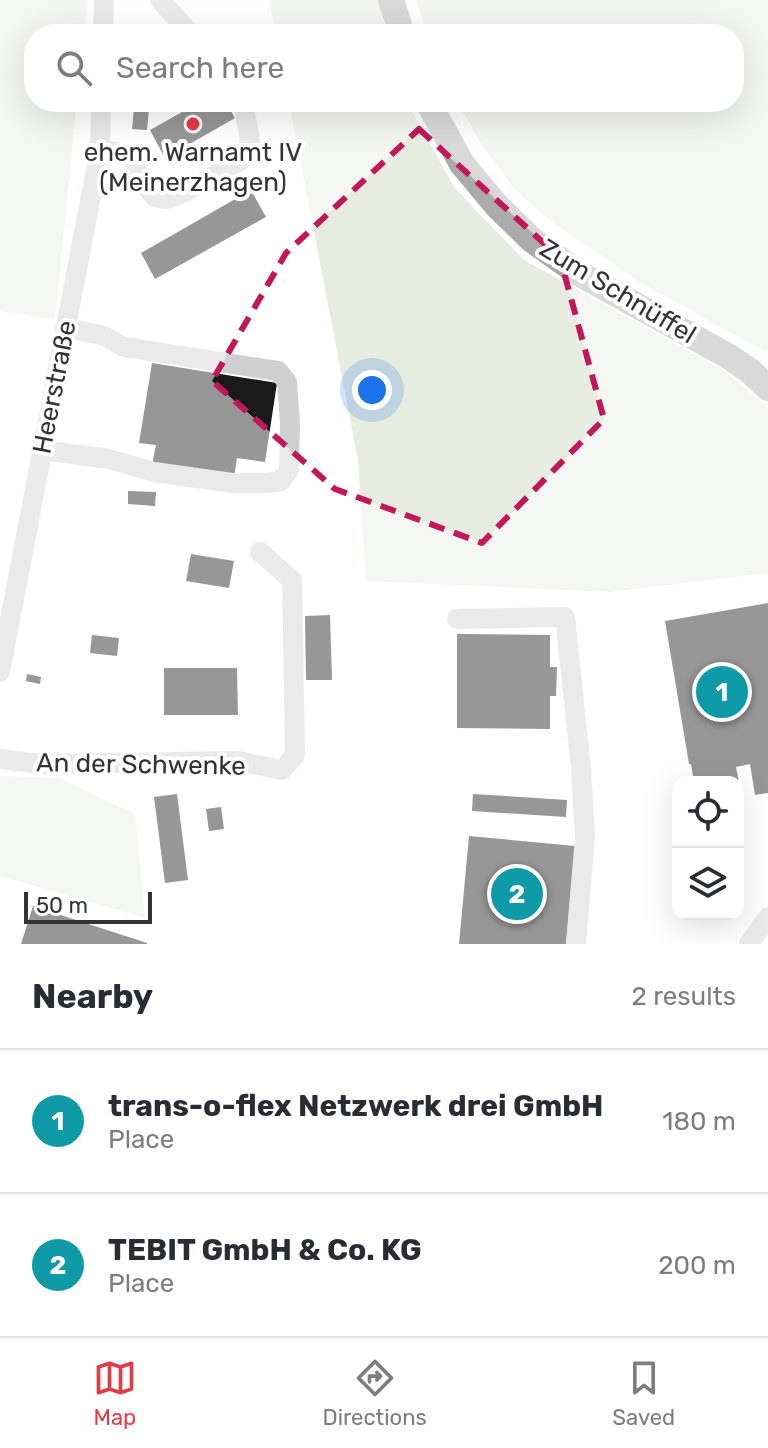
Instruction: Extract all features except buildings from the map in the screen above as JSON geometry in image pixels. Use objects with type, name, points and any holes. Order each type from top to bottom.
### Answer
[{"type":"main road","points":[[391,0],[399,24]]},
{"type":"main road","name":"Zum Schnüffel","points":[[433,112],[462,164],[498,207],[532,240],[578,273],[728,356],[768,388]]},
{"type":"street","points":[[103,24],[104,0]]},
{"type":"street","points":[[160,0],[182,24]]},
{"type":"street","name":"Heerstraße","points":[[0,672],[100,149],[101,112]]},
{"type":"street","points":[[100,149],[132,159],[145,186],[155,197],[168,199],[240,161],[248,152],[250,140],[245,112]]},
{"type":"street","points":[[42,450],[109,459],[154,472],[232,483],[281,481],[289,470],[287,382],[278,371],[124,347],[102,335],[65,328]]},
{"type":"street","name":"An der Schwenke","points":[[0,759],[39,764],[238,761],[282,770],[295,755],[292,580],[260,552]]},
{"type":"street","points":[[457,619],[565,617],[585,837],[576,944]]},
{"type":"street","points":[[749,944],[768,917]]},
{"type":"highlighted area","points":[[419,129],[560,258],[604,419],[482,543],[335,489],[212,381],[286,253]]},
{"type":"shaded area","points":[[0,0],[88,0],[85,24],[24,24],[24,112],[76,112],[55,320],[0,311]]},
{"type":"shaded area","points":[[269,0],[378,0],[384,24],[274,24]]},
{"type":"shaded area","points":[[416,0],[768,0],[768,353],[641,283],[552,222],[515,190],[482,145],[463,112],[744,112],[744,24],[424,24]]},
{"type":"shaded area","points":[[291,112],[413,112],[454,187],[524,260],[725,371],[768,408],[768,573],[610,592],[366,581],[358,460]]},
{"type":"shaded area","points":[[0,776],[60,778],[135,814],[145,918],[0,876]]},
{"type":"place","name":"ehem. Warnamt IV (Meinerzhagen)","points":[[193,124]]},
{"type":"place","name":"trans-o-flex Netzwerk drei GmbH","points":[[722,692]]},
{"type":"place","name":"TEBIT GmbH & Co. KG","points":[[517,894]]}]
